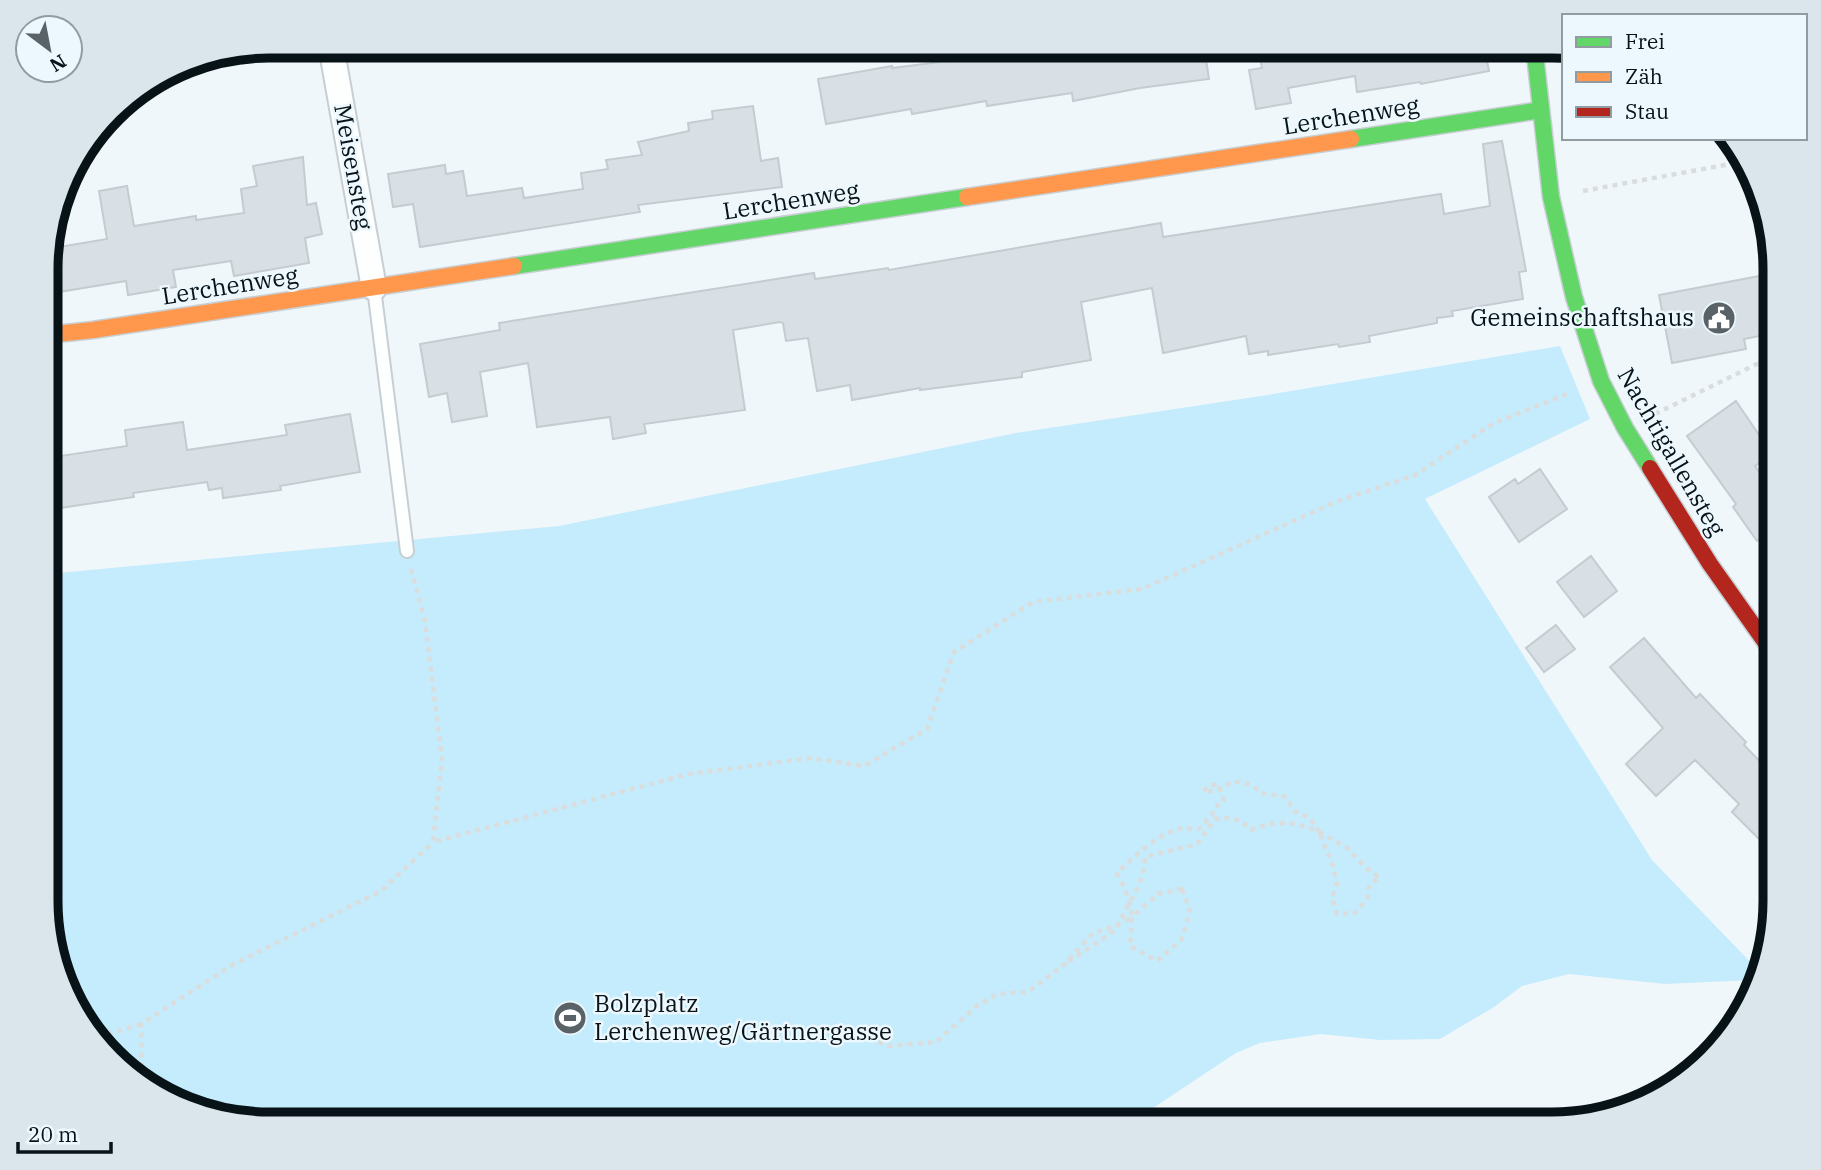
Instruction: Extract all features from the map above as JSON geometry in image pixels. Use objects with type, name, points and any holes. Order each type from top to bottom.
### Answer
[{"type":"street","name":"Meisensteg","points":[[333,58],[374,288]]},
{"type":"street","name":"Nachtigallensteg","points":[[1535,58],[1551,197],[1574,297],[1601,381],[1625,428],[1710,564],[1763,639]]},
{"type":"street","name":"Lerchenweg","points":[[58,334],[1541,110]]},
{"type":"lane","points":[[374,288],[407,551]]},
{"type":"path","points":[[1551,197],[1734,162]]},
{"type":"path","points":[[1625,428],[1757,364],[1763,364]]},
{"type":"path","points":[[105,1035],[141,1024],[234,964],[381,891],[433,842],[688,774],[811,758],[864,766],[927,729],[954,652],[1033,602],[1142,589],[1338,501],[1415,475],[1494,423],[1601,381]]},
{"type":"path","points":[[407,551],[425,621],[442,759],[433,842]]},
{"type":"path","points":[[840,1033],[859,1034],[889,1046],[936,1042],[978,1005],[998,994],[1028,992],[1116,930],[1118,924],[1129,904],[1144,876],[1145,857],[1197,844],[1215,819],[1230,817],[1242,820],[1251,830],[1285,822],[1301,824],[1319,832],[1346,847],[1380,878],[1370,883],[1367,899],[1356,913],[1337,914],[1332,898],[1337,884],[1319,832],[1307,815],[1294,811],[1286,797],[1261,793],[1252,785],[1233,781],[1220,789],[1224,802],[1214,808],[1212,815],[1199,829],[1181,828],[1133,857],[1117,873],[1129,904],[1132,917],[1130,946],[1157,961],[1181,940],[1189,911],[1182,889],[1158,894],[1132,917],[1118,924],[1102,931],[1094,932],[1065,964]]},
{"type":"path","points":[[141,1024],[142,1070]]},
{"type":"shaded area","points":[[1560,346],[1590,419],[1425,499],[1652,860],[1753,965],[1748,980],[1665,984],[1569,974],[1522,986],[1494,1007],[1440,1039],[1380,1040],[1321,1034],[1260,1043],[1236,1053],[1147,1112],[241,1110],[201,1101],[175,1091],[151,1077],[101,1030],[79,995],[62,942],[58,901],[58,573],[559,526],[1016,433],[1261,396]]},
{"type":"building","points":[[1206,58],[1209,79],[1140,88],[1073,101],[1072,93],[987,106],[986,101],[912,114],[911,109],[826,124],[818,79],[892,66],[956,60]]},
{"type":"building","points":[[1260,58],[1486,58],[1489,71],[1421,84],[1420,82],[1357,92],[1355,76],[1288,88],[1291,103],[1256,109],[1249,70],[1262,68]]},
{"type":"building","points":[[753,106],[761,161],[778,158],[782,187],[638,205],[640,212],[420,247],[413,204],[393,207],[388,174],[445,165],[446,174],[463,171],[467,196],[522,188],[524,198],[583,189],[581,173],[608,169],[606,160],[642,155],[638,142],[689,131],[688,123],[713,119],[712,111]]},
{"type":"building","points":[[1502,141],[1526,271],[1519,272],[1523,299],[1452,311],[1453,316],[1437,318],[1437,323],[1369,336],[1370,342],[1268,355],[1268,351],[1249,354],[1246,336],[1163,353],[1152,288],[1081,302],[1091,360],[1022,372],[1022,377],[920,388],[852,400],[850,385],[817,391],[808,338],[786,341],[783,323],[733,330],[745,410],[644,424],[646,433],[613,439],[610,417],[537,427],[528,363],[480,372],[487,416],[452,422],[447,393],[429,397],[420,344],[500,330],[499,323],[814,273],[815,279],[888,268],[889,270],[1161,223],[1163,237],[1441,194],[1444,214],[1490,206],[1483,144]]},
{"type":"building","points":[[303,157],[307,205],[316,203],[322,234],[305,238],[309,263],[234,276],[231,261],[173,270],[176,287],[128,295],[126,281],[58,292],[60,247],[107,239],[99,191],[127,186],[134,226],[196,216],[196,220],[244,213],[241,189],[257,186],[253,166]]},
{"type":"building","name":"Gemeinschaftshaus","points":[[1763,275],[1763,335],[1744,339],[1746,349],[1672,363],[1659,295]]},
{"type":"building","points":[[1736,401],[1763,441],[1763,460],[1755,466],[1763,477],[1763,537],[1757,541],[1733,507],[1736,504],[1687,436]]},
{"type":"building","points":[[350,414],[360,472],[280,486],[281,490],[223,498],[222,488],[209,490],[207,482],[58,508],[58,456],[127,446],[125,430],[183,422],[187,450],[287,435],[285,425]]},
{"type":"building","points":[[1540,469],[1567,509],[1519,542],[1489,497],[1515,479],[1518,484]]},
{"type":"building","points":[[1591,556],[1617,591],[1584,617],[1557,582]]},
{"type":"building","points":[[1556,625],[1575,649],[1544,672],[1526,648]]},
{"type":"building","points":[[1644,638],[1696,698],[1700,694],[1746,742],[1744,745],[1763,765],[1763,843],[1732,812],[1739,804],[1695,760],[1656,796],[1626,764],[1663,728],[1610,667]]},
{"type":"traffic: fast","points":[[1535,58],[1551,197],[1574,297],[1601,381],[1625,428],[1650,468]]},
{"type":"traffic: fast","points":[[1351,139],[1541,110]]},
{"type":"traffic: fast","points":[[514,266],[967,197]]},
{"type":"traffic: slow","points":[[967,197],[1351,139]]},
{"type":"traffic: slow","points":[[58,334],[514,266]]},
{"type":"traffic: jam","points":[[1650,468],[1710,564],[1763,639]]},
{"type":"place","name":"Gemeinschaftshaus","points":[[1719,318]]},
{"type":"place","name":"Bolzplatz Lerchenweg/Gärtnergasse","points":[[570,1018]]}]
